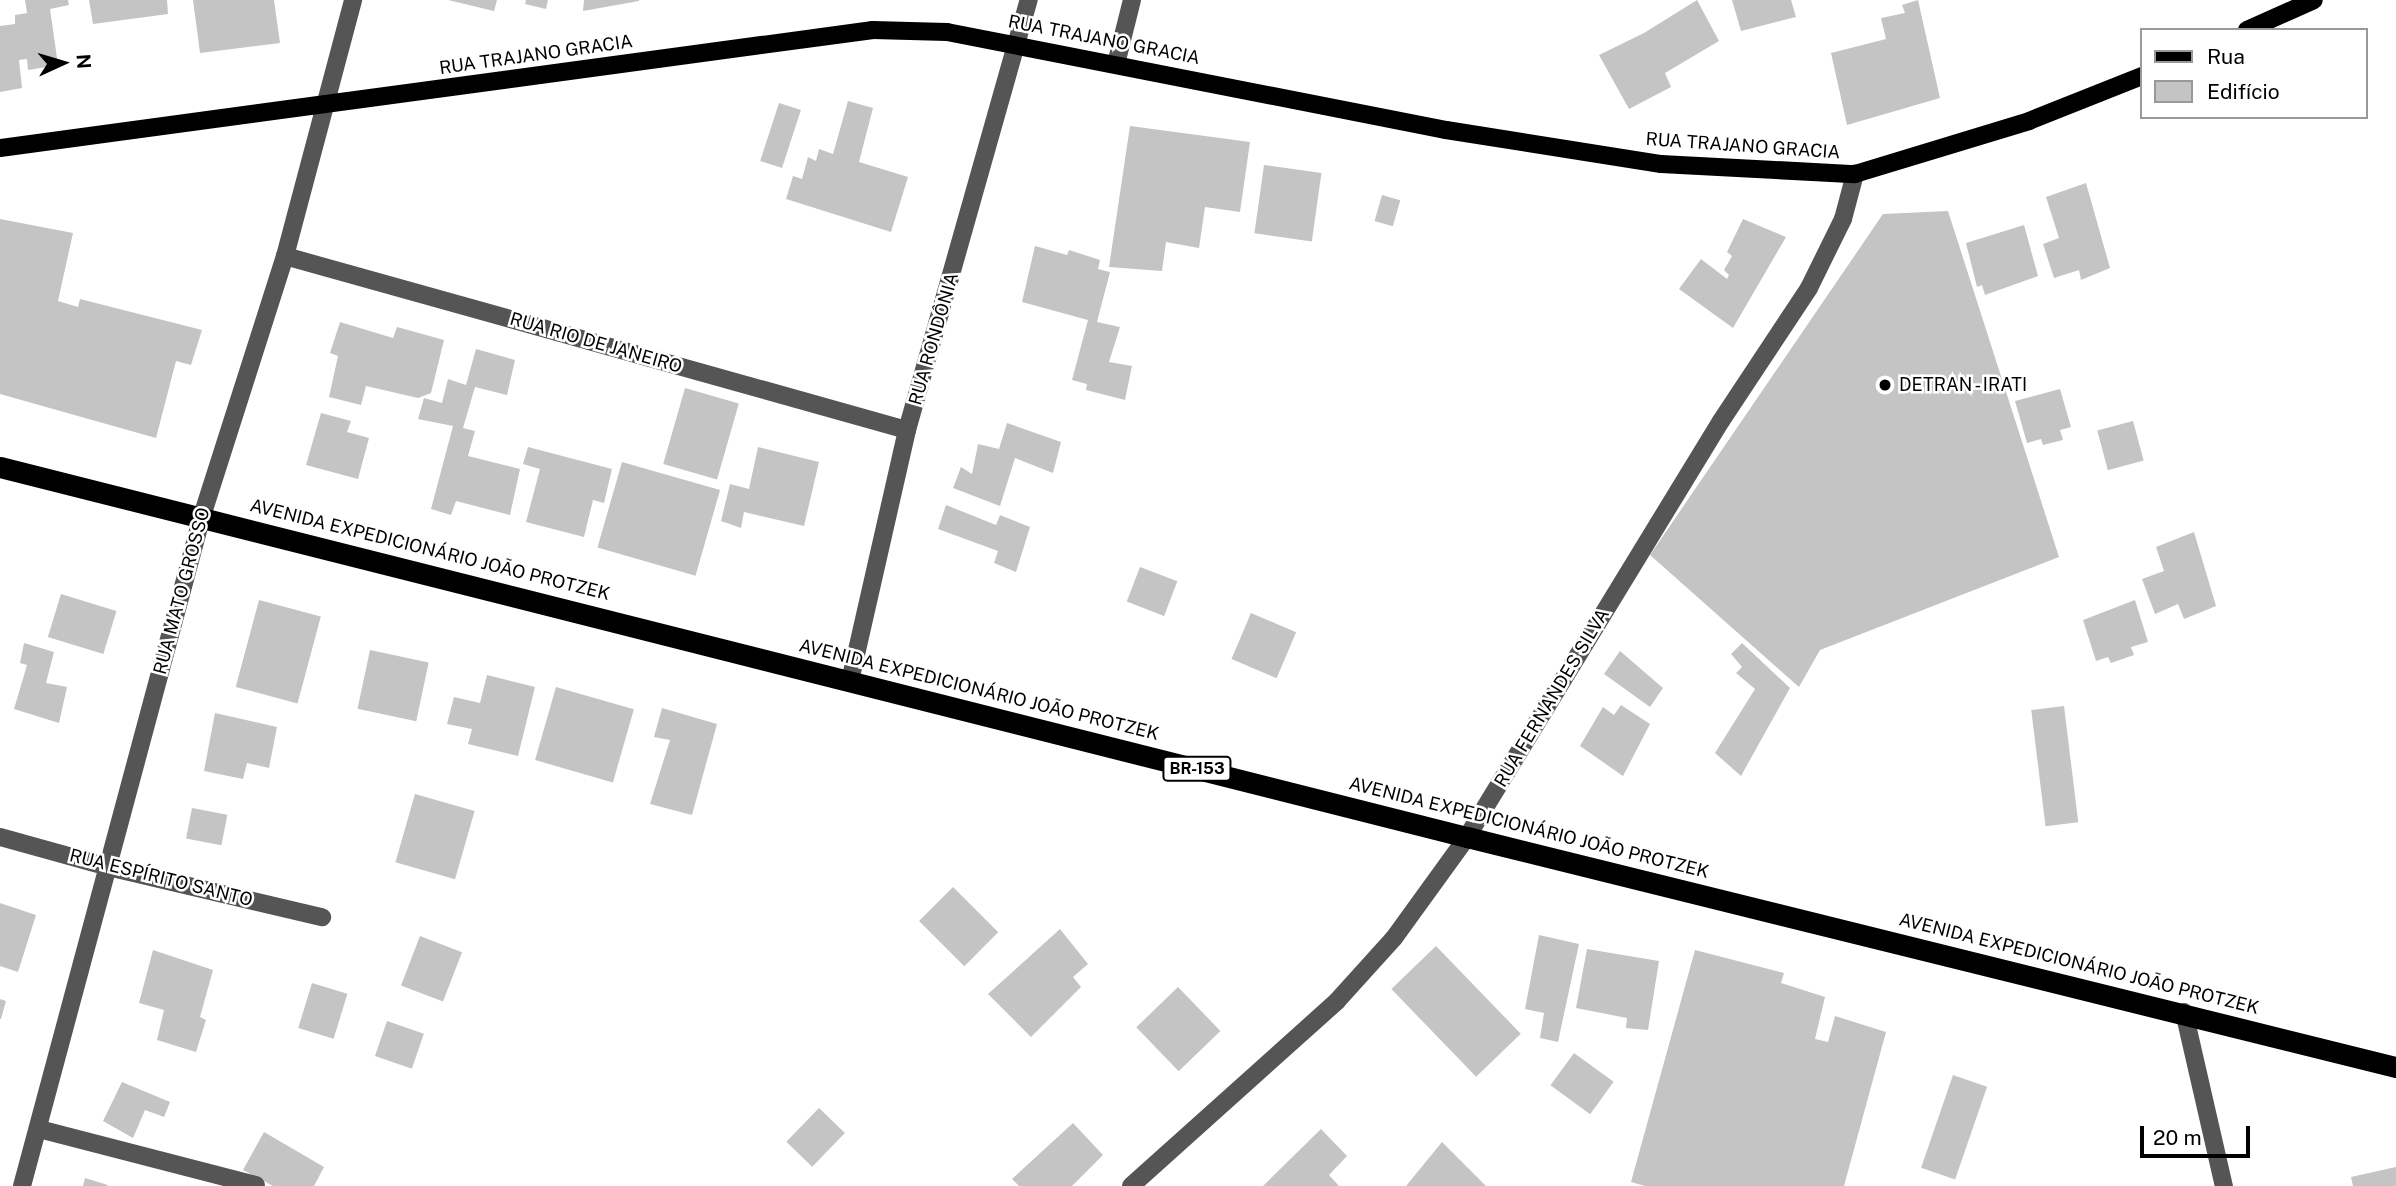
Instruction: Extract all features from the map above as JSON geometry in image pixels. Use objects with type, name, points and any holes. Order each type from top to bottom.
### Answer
[{"type":"highway","name":"AVENIDA EXPEDICIONÁRIO JOÃO PROTZEK","points":[[0,467],[1467,837],[2396,1066]]},
{"type":"main road","points":[[2251,28],[2314,0]]},
{"type":"main road","name":"RUA TRAJANO GRACIA","points":[[0,148],[873,30],[947,32],[1018,44],[1446,130],[1661,164],[1855,174],[2029,121],[2140,77]]},
{"type":"street","name":"RUA MATO GROSSO","points":[[22,1186],[40,1129],[202,516],[285,256],[353,0]]},
{"type":"street","name":"RUA RONDÔNIA","points":[[850,681],[907,430],[1029,0]]},
{"type":"street","points":[[1116,64],[1132,0]]},
{"type":"street","name":"RUA FERNANDES SILVA","points":[[1131,1186],[1337,1001],[1394,938],[1467,837],[1721,421],[1809,288],[1843,219],[1855,174]]},
{"type":"street","name":"RUA RIO DE JANEIRO","points":[[285,256],[907,430]]},
{"type":"street","name":"RUA ESPÍRITO SANTO","points":[[0,837],[108,867],[323,917]]},
{"type":"street","points":[[2184,1013],[2224,1186]]},
{"type":"street","points":[[40,1129],[256,1185]]},
{"type":"building","points":[[25,0],[68,0],[69,5],[50,9],[58,65],[28,70],[27,59],[19,60],[22,88],[0,92],[0,26],[15,24],[15,15],[27,13]]},
{"type":"building","points":[[89,0],[167,0],[168,14],[93,24]]},
{"type":"building","points":[[193,0],[274,0],[280,43],[200,53]]},
{"type":"building","points":[[448,0],[497,0],[494,11]]},
{"type":"building","points":[[526,0],[548,0],[546,9],[525,4]]},
{"type":"building","points":[[584,0],[639,0],[639,1],[583,11]]},
{"type":"building","points":[[1697,0],[1719,41],[1665,73],[1671,87],[1629,109],[1599,55],[1644,33]]},
{"type":"building","points":[[1732,0],[1791,0],[1796,17],[1741,31]]},
{"type":"building","points":[[1918,0],[1940,98],[1847,125],[1831,53],[1886,39],[1881,18],[1905,13],[1902,5]]},
{"type":"building","points":[[848,101],[873,108],[859,162],[908,177],[891,232],[786,199],[793,176],[802,179],[808,157],[816,161],[819,149],[833,154]]},
{"type":"building","points":[[779,103],[801,110],[782,168],[760,161]]},
{"type":"building","points":[[1130,126],[1250,142],[1240,212],[1205,207],[1199,248],[1166,242],[1162,271],[1109,267]]},
{"type":"building","points":[[1264,165],[1321,173],[1312,241],[1254,233]]},
{"type":"building","points":[[2086,183],[2110,268],[2081,280],[2079,270],[2054,278],[2043,244],[2059,238],[2046,197]]},
{"type":"building","points":[[1382,195],[1400,200],[1393,226],[1375,221]]},
{"type":"building","name":"DETRAN - IRATI","points":[[1948,211],[2059,557],[1820,650],[1799,687],[1650,555],[1883,214]]},
{"type":"building","points":[[0,219],[73,233],[58,301],[78,307],[80,299],[202,330],[191,365],[176,361],[156,438],[0,394]]},
{"type":"building","points":[[1743,219],[1786,237],[1733,328],[1679,289],[1701,259],[1727,279],[1729,275],[1724,270],[1732,256],[1727,252]]},
{"type":"building","points":[[2024,225],[2038,276],[1985,295],[1982,285],[1977,287],[1966,243]]},
{"type":"building","points":[[1035,246],[1067,255],[1069,250],[1100,260],[1098,269],[1110,272],[1097,322],[1120,327],[1109,362],[1132,366],[1125,400],[1086,390],[1087,384],[1072,380],[1088,320],[1022,302]]},
{"type":"building","points":[[340,322],[393,338],[397,327],[444,340],[431,393],[418,398],[366,386],[361,405],[329,397],[338,356],[330,353]]},
{"type":"building","points":[[476,349],[515,360],[507,395],[475,387],[463,428],[475,431],[468,456],[520,469],[510,515],[456,501],[451,515],[431,509],[453,426],[418,419],[424,398],[442,403],[448,379],[466,385]]},
{"type":"building","points":[[685,388],[739,403],[717,479],[663,464]]},
{"type":"building","points":[[2060,389],[2071,427],[2060,430],[2063,440],[2043,445],[2041,439],[2027,443],[2015,401]]},
{"type":"building","points":[[321,413],[351,421],[347,432],[369,438],[358,479],[306,465]]},
{"type":"building","points":[[2133,421],[2144,461],[2108,470],[2097,431]]},
{"type":"building","points":[[1007,423],[1061,442],[1053,473],[1015,458],[1000,506],[953,488],[961,467],[972,474],[978,444],[999,449]]},
{"type":"building","points":[[528,447],[612,469],[604,503],[593,500],[584,537],[526,522],[540,469],[523,464]]},
{"type":"building","points":[[758,447],[819,462],[804,526],[744,512],[741,528],[721,521],[730,484],[749,489]]},
{"type":"building","points":[[622,462],[720,490],[696,576],[597,548]]},
{"type":"building","points":[[946,505],[996,525],[1000,515],[1030,527],[1016,572],[994,563],[998,551],[938,529]]},
{"type":"building","points":[[2194,532],[2216,606],[2184,619],[2178,604],[2155,614],[2142,579],[2164,571],[2156,547]]},
{"type":"building","points":[[1140,567],[1177,581],[1164,616],[1127,602]]},
{"type":"building","points":[[61,594],[116,611],[103,654],[48,637]]},
{"type":"building","points":[[259,600],[321,617],[298,703],[236,687]]},
{"type":"building","points":[[2135,600],[2148,642],[2131,647],[2134,655],[2111,663],[2108,657],[2096,661],[2083,620]]},
{"type":"building","points":[[1251,613],[1296,632],[1277,678],[1231,659]]},
{"type":"building","points":[[24,643],[54,652],[46,683],[67,687],[59,723],[14,709],[27,665],[20,663]]},
{"type":"building","points":[[1742,643],[1790,688],[1741,776],[1715,753],[1755,689],[1736,673],[1742,667],[1731,654]]},
{"type":"building","points":[[370,650],[429,662],[416,721],[358,709]]},
{"type":"building","points":[[1620,651],[1663,688],[1650,707],[1604,674]]},
{"type":"building","points":[[487,675],[535,687],[518,756],[468,744],[472,729],[447,724],[454,697],[480,703]]},
{"type":"building","points":[[556,687],[634,709],[613,782],[535,760]]},
{"type":"building","points":[[1621,705],[1650,724],[1623,776],[1580,746],[1603,707],[1614,715]]},
{"type":"building","points":[[2064,706],[2078,822],[2046,826],[2031,710]]},
{"type":"building","points":[[662,708],[717,724],[692,815],[650,804],[670,740],[654,737]]},
{"type":"building","points":[[215,713],[277,727],[269,768],[247,763],[243,779],[204,771]]},
{"type":"building","points":[[415,794],[475,811],[455,879],[395,862]]},
{"type":"building","points":[[192,808],[227,815],[221,845],[186,838]]},
{"type":"building","points":[[953,887],[998,932],[964,966],[919,921]]},
{"type":"building","points":[[0,903],[36,915],[18,972],[0,966]]},
{"type":"building","points":[[1060,929],[1088,964],[1073,977],[1081,987],[1031,1037],[988,994]]},
{"type":"building","points":[[1539,935],[1579,944],[1558,1042],[1540,1038],[1544,1013],[1525,1009]]},
{"type":"building","points":[[420,936],[462,952],[443,1002],[401,985]]},
{"type":"building","points":[[1436,946],[1521,1034],[1476,1077],[1391,989]]},
{"type":"building","points":[[1587,949],[1659,961],[1648,1030],[1626,1028],[1627,1018],[1576,1008]]},
{"type":"building","points":[[153,950],[213,970],[200,1017],[206,1020],[196,1052],[157,1040],[164,1010],[139,1003]]},
{"type":"building","points":[[1695,950],[1784,973],[1781,983],[1825,997],[1815,1039],[1828,1042],[1835,1016],[1886,1032],[1844,1186],[1645,1186],[1631,1182]]},
{"type":"building","points":[[312,983],[347,994],[334,1039],[298,1028]]},
{"type":"building","points":[[1178,987],[1220,1031],[1179,1071],[1136,1027]]},
{"type":"building","points":[[0,999],[6,1001],[1,1019],[0,1019]]},
{"type":"building","points":[[387,1021],[424,1034],[412,1069],[375,1056]]},
{"type":"building","points":[[1574,1053],[1614,1082],[1590,1114],[1550,1085]]},
{"type":"building","points":[[1953,1075],[1987,1087],[1955,1179],[1921,1168]]},
{"type":"building","points":[[122,1082],[170,1102],[164,1117],[145,1110],[133,1138],[103,1121]]},
{"type":"building","points":[[819,1108],[845,1133],[812,1167],[786,1142]]},
{"type":"building","points":[[1073,1123],[1103,1155],[1072,1186],[1019,1186],[1012,1179]]},
{"type":"building","points":[[1321,1129],[1347,1156],[1329,1175],[1339,1186],[1263,1186]]},
{"type":"building","points":[[264,1132],[324,1167],[314,1186],[273,1186],[243,1170]]},
{"type":"building","points":[[1442,1142],[1486,1186],[1406,1186]]},
{"type":"building","points":[[2396,1167],[2396,1186],[2353,1186],[2351,1177]]},
{"type":"building","points":[[85,1178],[108,1185],[83,1186]]},
{"type":"place","name":"DETRAN - IRATI","points":[[1885,385]]}]
